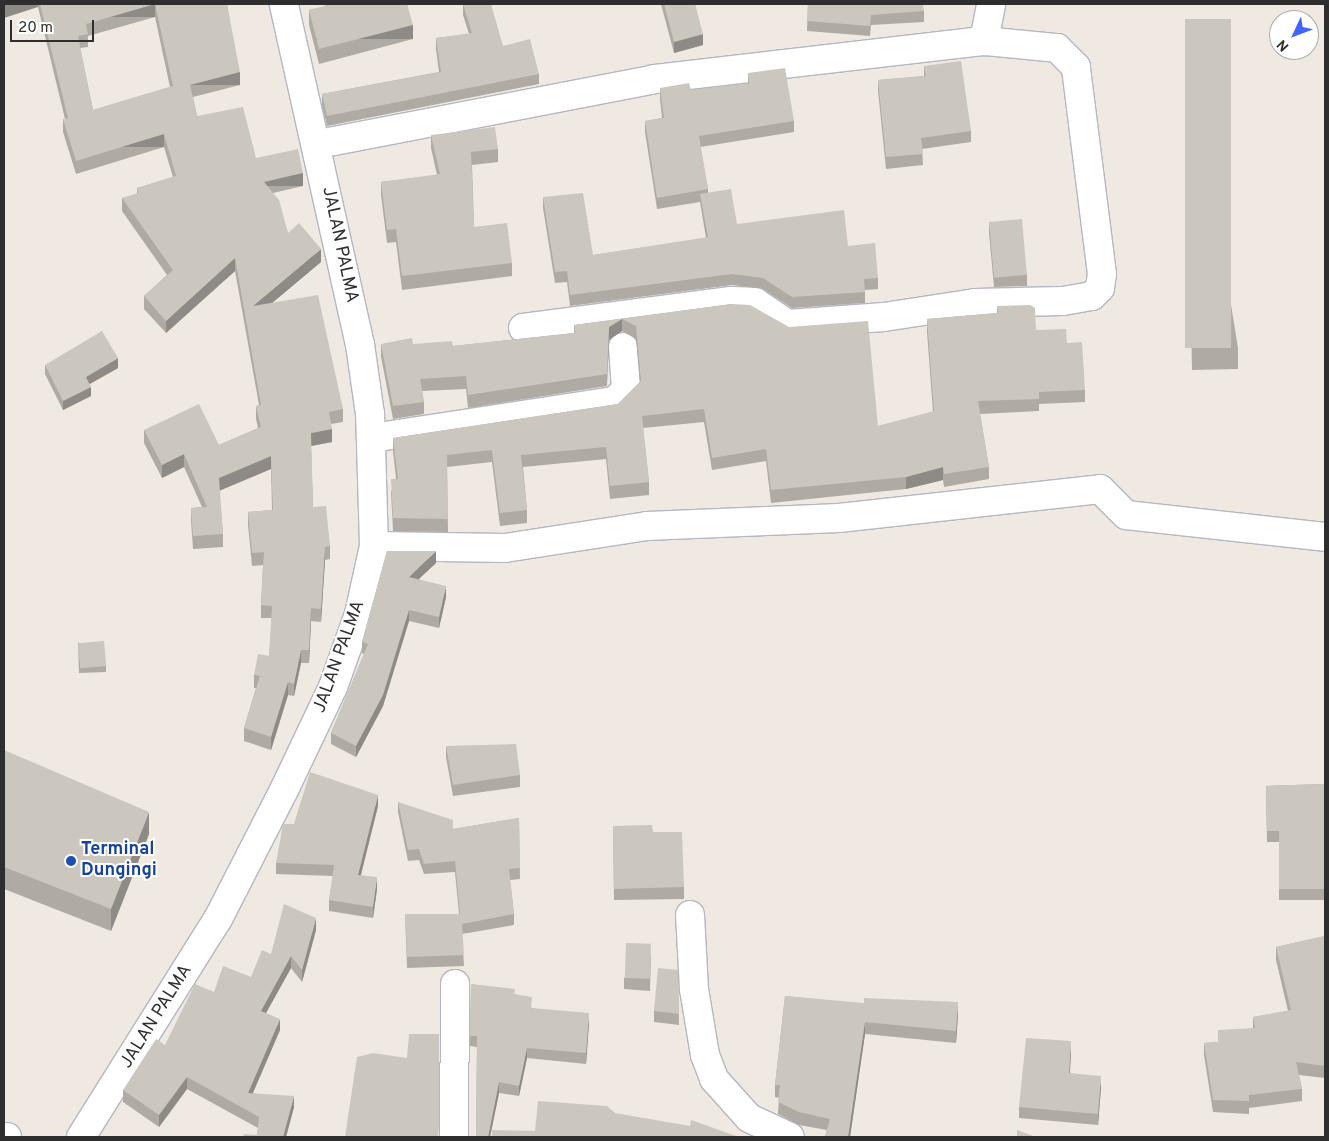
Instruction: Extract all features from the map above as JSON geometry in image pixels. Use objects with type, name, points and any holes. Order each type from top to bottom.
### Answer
[{"type":"street","name":"JALAN PALMA","points":[[81,1137],[218,918],[281,796],[332,687],[359,614],[374,546],[372,438],[360,345],[318,144],[284,4]]},
{"type":"street","points":[[984,40],[991,4]]},
{"type":"street","points":[[318,144],[654,79],[984,40],[1057,48],[1076,67],[1102,274],[1100,288],[1092,296],[1063,301],[975,303],[884,316],[788,324],[755,302],[731,301],[523,328]]},
{"type":"street","points":[[372,438],[615,401],[626,389],[623,347]]},
{"type":"street","points":[[374,546],[505,548],[647,526],[839,518],[1100,489],[1126,515],[1325,537]]},
{"type":"street","points":[[690,915],[694,988],[705,1055],[714,1079],[749,1118],[790,1137]]},
{"type":"street","points":[[454,1137],[455,984]]},
{"type":"street","points":[[4,1136],[8,1137]]},
{"type":"building","points":[[40,4],[155,4],[227,4],[240,72],[190,85],[197,116],[243,107],[256,158],[298,149],[303,173],[264,182],[279,200],[288,233],[299,223],[321,249],[253,306],[318,295],[343,409],[329,412],[332,429],[311,433],[313,507],[326,506],[330,546],[325,547],[321,609],[311,608],[309,650],[301,650],[294,684],[288,682],[271,737],[244,728],[260,676],[254,675],[258,654],[269,656],[272,606],[261,605],[264,552],[252,553],[248,512],[273,510],[271,456],[219,478],[223,534],[193,536],[191,508],[207,507],[184,454],[162,465],[144,430],[199,404],[219,445],[261,427],[256,406],[261,405],[235,258],[166,321],[144,296],[173,270],[122,198],[138,193],[137,188],[176,176],[164,134],[76,161],[63,119],[68,118]],"holes":[[[155,4],[173,86],[93,110],[78,36],[88,34],[86,24]]]},
{"type":"building","points":[[329,4],[407,4],[413,25],[319,49],[309,10]]},
{"type":"building","points":[[463,4],[491,4],[503,46],[530,39],[539,74],[327,116],[322,94],[441,72],[436,38],[472,33]]},
{"type":"building","points":[[664,4],[695,4],[703,34],[674,42]]},
{"type":"building","points":[[808,4],[923,4],[924,11],[871,15],[870,26],[807,21]]},
{"type":"building","points":[[1185,19],[1231,19],[1231,348],[1185,348]]},
{"type":"building","points":[[961,61],[971,131],[921,138],[923,154],[886,157],[878,80],[926,76],[924,66]]},
{"type":"building","points":[[785,68],[794,121],[699,136],[708,189],[657,198],[645,121],[664,118],[660,88],[689,83],[691,90],[749,84],[748,73]]},
{"type":"building","points":[[495,127],[498,149],[471,152],[474,227],[507,223],[512,263],[402,276],[396,229],[387,230],[381,182],[440,174],[431,135]]},
{"type":"building","points":[[731,189],[737,224],[844,210],[848,246],[875,243],[878,278],[864,279],[865,292],[792,297],[763,278],[732,274],[570,295],[567,271],[555,272],[543,197],[583,193],[593,255],[708,237],[700,194]]},
{"type":"building","points":[[1022,219],[1027,275],[994,278],[989,222]]},
{"type":"building","points":[[732,304],[750,305],[789,327],[868,321],[878,426],[934,411],[927,319],[998,313],[997,306],[1030,305],[1035,308],[1036,330],[1066,329],[1067,343],[1082,342],[1085,390],[1039,392],[1039,399],[978,401],[989,467],[944,474],[943,467],[906,477],[771,490],[766,449],[712,458],[704,409],[642,416],[649,482],[610,486],[606,447],[521,455],[527,510],[500,513],[492,450],[447,455],[448,519],[393,518],[391,479],[398,479],[393,438],[618,404],[641,381],[636,326],[622,319],[609,327],[607,374],[468,395],[466,376],[420,379],[424,402],[393,406],[381,344],[412,338],[413,344],[452,341],[453,346],[575,333],[574,325]]},
{"type":"building","points":[[102,331],[118,358],[86,377],[91,387],[63,401],[45,365]]},
{"type":"building","points":[[387,551],[436,551],[409,577],[446,586],[439,617],[409,610],[383,695],[356,746],[331,733],[368,644],[362,642]]},
{"type":"building","points":[[104,641],[106,666],[80,668],[78,643]]},
{"type":"building","points":[[516,744],[520,775],[453,785],[446,746]]},
{"type":"building","name":"Terminal Dungingi","points":[[4,750],[149,812],[111,909],[4,867]]},
{"type":"building","points":[[310,772],[378,795],[358,875],[377,877],[373,907],[329,900],[334,865],[276,863],[283,824],[294,824]]},
{"type":"building","points":[[1325,784],[1325,889],[1279,889],[1279,831],[1267,831],[1266,786]]},
{"type":"building","points":[[398,802],[453,820],[453,829],[519,818],[520,868],[509,869],[514,914],[462,924],[464,955],[407,957],[405,914],[460,914],[455,861],[424,864],[419,849],[408,850]]},
{"type":"building","points":[[652,825],[653,832],[682,832],[684,887],[614,889],[613,826]]},
{"type":"building","points":[[284,904],[316,918],[302,970],[291,956],[261,1011],[280,1019],[248,1093],[294,1096],[283,1137],[243,1137],[244,1134],[257,1135],[259,1117],[187,1077],[159,1115],[123,1090],[156,1039],[165,1045],[195,984],[214,992],[223,966],[251,977],[262,950],[271,954]]},
{"type":"building","points":[[1325,936],[1325,1066],[1296,1062],[1302,1089],[1249,1095],[1249,1101],[1213,1100],[1204,1043],[1218,1042],[1218,1030],[1255,1028],[1253,1017],[1291,1010],[1276,947]]},
{"type":"building","points":[[626,943],[651,944],[650,979],[625,978]]},
{"type":"building","points":[[658,968],[678,970],[679,1014],[654,1011]]},
{"type":"building","points":[[471,984],[515,989],[514,994],[532,997],[531,1008],[589,1013],[586,1053],[527,1048],[519,1086],[499,1082],[488,1137],[476,1137],[477,1036],[470,1036]]},
{"type":"building","points":[[785,996],[864,1003],[864,998],[958,1002],[956,1031],[865,1022],[848,1137],[825,1137],[830,1119],[799,1112],[778,1102],[780,1085],[775,1085]]},
{"type":"building","points":[[409,1034],[439,1034],[438,1137],[345,1137],[357,1057],[373,1053],[407,1058]]},
{"type":"building","points":[[1026,1038],[1071,1041],[1069,1073],[1101,1076],[1098,1114],[1019,1107]]},
{"type":"building","points":[[538,1101],[607,1106],[615,1113],[690,1126],[691,1120],[739,1137],[492,1137],[492,1130],[535,1131]]},
{"type":"building","points":[[1017,1130],[1036,1137],[1017,1137]]},
{"type":"place","name":"Terminal Dungingi","points":[[71,861]]}]
